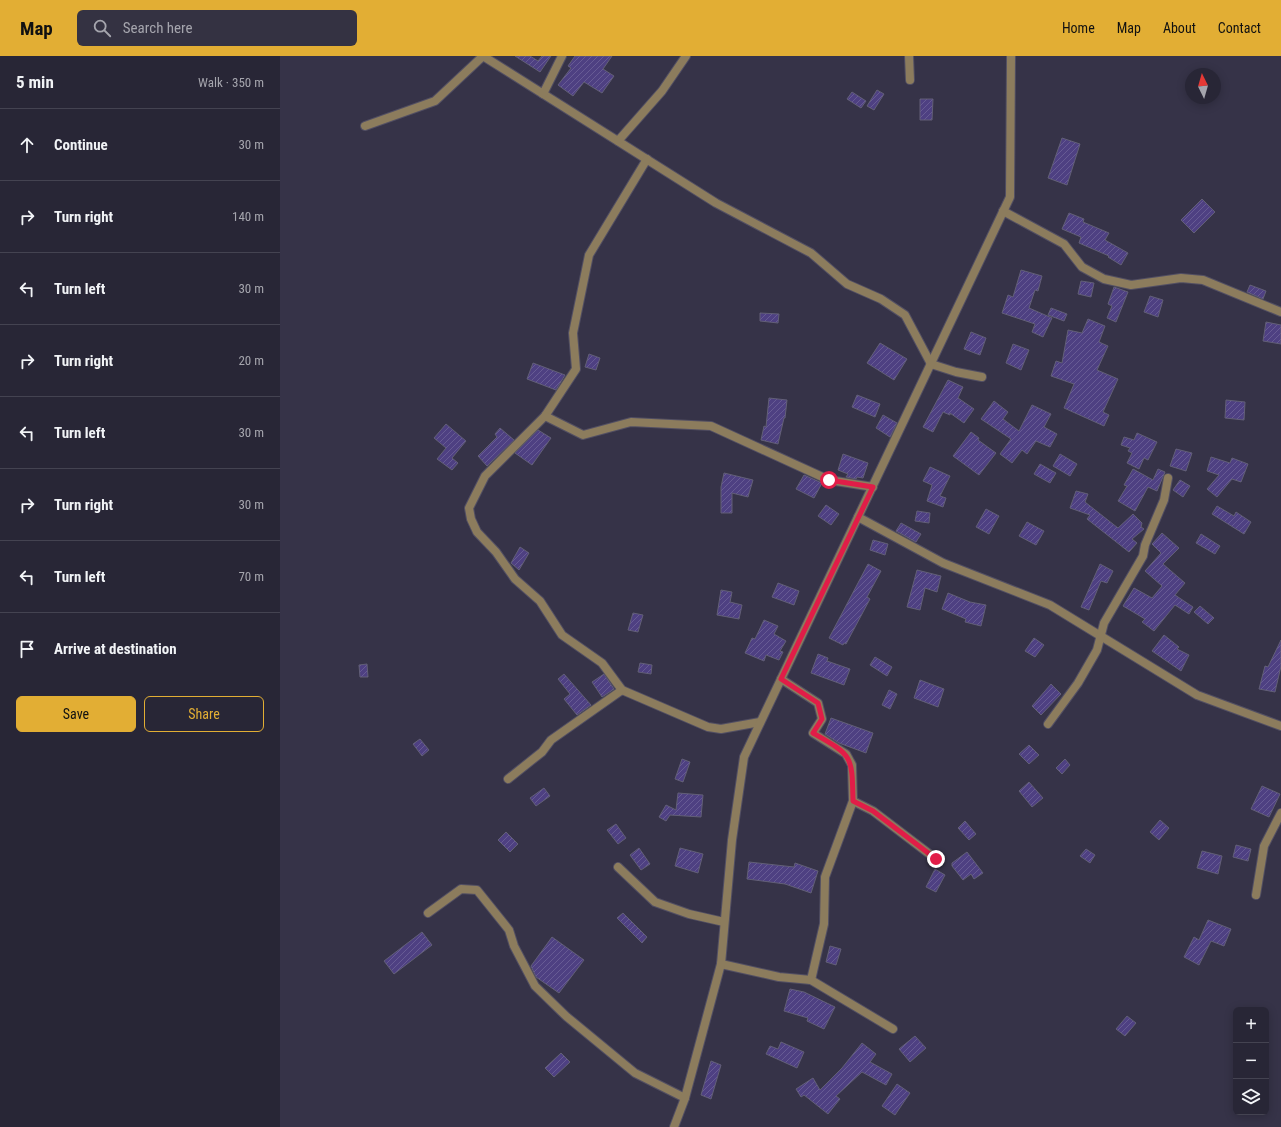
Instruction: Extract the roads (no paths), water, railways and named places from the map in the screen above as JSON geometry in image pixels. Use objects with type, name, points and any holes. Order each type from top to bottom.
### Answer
[{"type":"street","points":[[364,126],[435,101],[483,56],[716,203],[812,253],[847,284],[881,300],[905,315],[932,364],[956,372],[982,377]]},
{"type":"street","points":[[544,94],[562,56]]},
{"type":"street","points":[[618,141],[662,91],[686,56]]},
{"type":"street","points":[[909,56],[910,80]]},
{"type":"street","points":[[674,1127],[685,1098],[721,964],[732,840],[744,757],[1010,197],[1011,56]]},
{"type":"street","points":[[647,159],[589,255],[573,333],[576,369],[545,416],[485,476],[469,508],[471,519],[478,532],[496,552],[515,579],[540,601],[562,635],[602,664],[622,690],[708,727],[721,729],[760,722]]},
{"type":"street","points":[[1003,211],[1064,244],[1082,267],[1104,279],[1131,285],[1181,278],[1203,280],[1281,312]]},
{"type":"street","points":[[545,416],[583,435],[631,422],[711,426],[829,480],[873,487]]},
{"type":"street","points":[[1048,724],[1078,683],[1097,650],[1099,636],[1104,623],[1143,556],[1145,545],[1164,500],[1168,478]]},
{"type":"street","points":[[858,517],[943,563],[1050,605],[1197,695],[1281,726]]},
{"type":"street","points":[[781,679],[818,703],[822,719],[813,733],[846,754],[852,765],[853,801],[825,877],[824,924],[811,980]]},
{"type":"street","points":[[508,779],[542,752],[551,740],[622,690]]},
{"type":"street","points":[[853,801],[873,811],[936,859]]},
{"type":"street","points":[[1256,895],[1264,846],[1281,813]]},
{"type":"street","points":[[618,868],[655,902],[689,914],[724,922]]},
{"type":"street","points":[[428,913],[461,889],[477,890],[509,930],[514,946],[535,986],[567,1017],[635,1073],[685,1098]]},
{"type":"street","points":[[721,964],[779,977],[811,980],[893,1029]]}]
